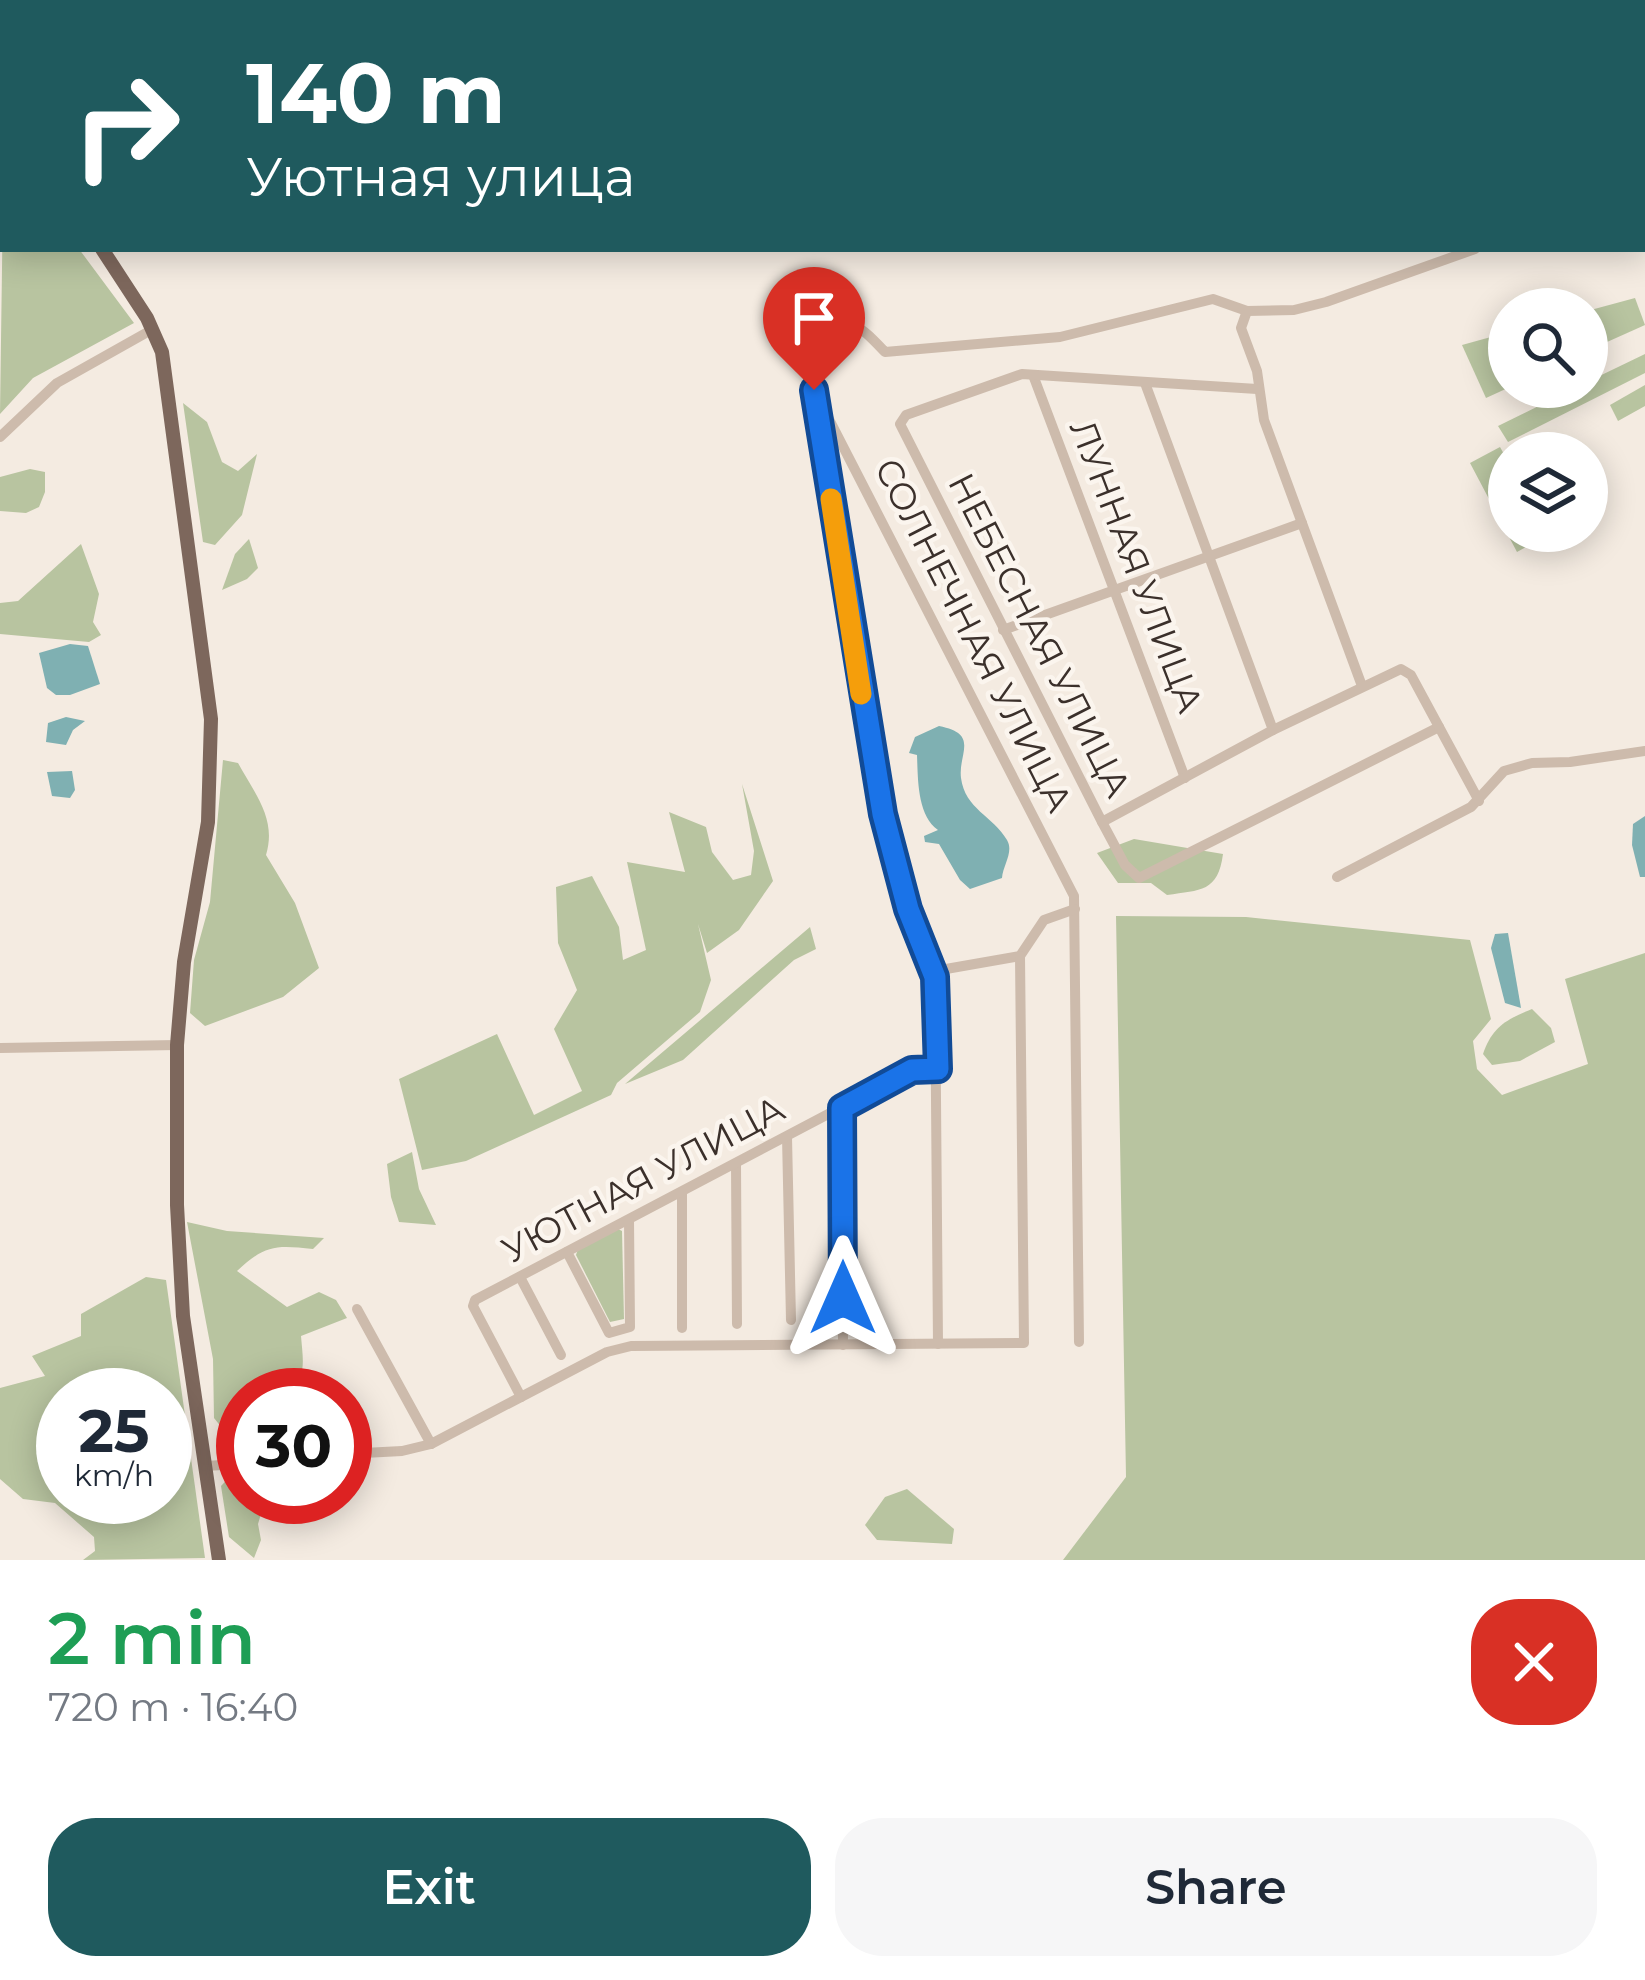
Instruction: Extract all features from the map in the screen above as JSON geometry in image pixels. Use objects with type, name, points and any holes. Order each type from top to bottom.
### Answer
[{"type":"main road","points":[[105,252],[153,329],[163,358],[211,719],[208,822],[184,962],[177,1045],[179,1280],[219,1560]]},
{"type":"street","points":[[840,324],[852,324],[865,332],[884,352],[1060,338],[1213,299],[1247,310],[1294,310],[1466,252]]},
{"type":"street","points":[[1247,310],[1241,328],[1257,371],[1264,420],[1362,686]]},
{"type":"street","points":[[0,437],[57,383],[153,329]]},
{"type":"street","name":"НЕБЕСНАЯ УЛИЦА","points":[[1033,375],[1022,374],[906,415],[900,424],[1102,822],[1126,865],[1139,878],[1439,727]]},
{"type":"street","points":[[1033,375],[1257,389]]},
{"type":"street","name":"ЛУННАЯ УЛИЦА","points":[[1033,375],[1185,778]]},
{"type":"street","points":[[1145,383],[1273,730]]},
{"type":"street","name":"СОЛНЕЧНАЯ УЛИЦА","points":[[935,977],[908,909],[883,814],[814,390],[1069,886],[1076,909]]},
{"type":"street","points":[[1004,630],[1302,523]]},
{"type":"street","points":[[1102,822],[1273,730],[1395,670],[1406,669],[1479,801]]},
{"type":"street","points":[[1337,877],[1479,801],[1504,770],[1645,751]]},
{"type":"street","points":[[372,1453],[431,1444],[607,1352],[631,1346],[1024,1343],[1021,956],[1044,920],[1076,909],[1079,1342]]},
{"type":"street","points":[[938,1344],[935,977],[946,969],[1021,956]]},
{"type":"street","points":[[0,1048],[177,1045]]},
{"type":"street","name":"УЮТНАЯ УЛИЦА","points":[[521,1397],[473,1304],[912,1070],[938,1069]]},
{"type":"street","points":[[842,1108],[843,1345]]},
{"type":"street","points":[[787,1137],[790,1320]]},
{"type":"street","points":[[736,1164],[737,1324]]},
{"type":"street","points":[[682,1192],[682,1328]]},
{"type":"street","points":[[567,1252],[609,1333],[630,1327],[629,1220]]},
{"type":"street","points":[[520,1276],[561,1355]]},
{"type":"street","points":[[357,1309],[431,1444]]},
{"type":"street","points":[[204,1466],[216,1465]]},
{"type":"green space","points":[[2,252],[81,252],[134,323],[33,378],[0,414]]},
{"type":"green space","points":[[1635,298],[1645,325],[1608,342],[1608,305]]},
{"type":"green space","points":[[1488,338],[1488,397],[1486,398],[1462,345]]},
{"type":"green space","points":[[1645,354],[1645,373],[1608,392],[1608,372]]},
{"type":"green space","points":[[1645,385],[1645,406],[1618,421],[1610,405]]},
{"type":"green space","points":[[183,403],[207,422],[222,462],[238,471],[257,454],[242,515],[215,545],[203,542]]},
{"type":"green space","points":[[1534,408],[1576,408],[1528,432],[1502,432],[1498,426]]},
{"type":"green space","points":[[1488,453],[1488,497],[1470,463]]},
{"type":"green space","points":[[30,469],[45,472],[39,507],[26,513],[0,511],[0,477]]},
{"type":"green space","points":[[249,539],[258,568],[247,579],[222,590],[235,554]]},
{"type":"green space","points":[[81,544],[99,594],[93,622],[101,635],[89,642],[0,634],[0,603],[18,601]]},
{"type":"green space","points":[[223,760],[238,763],[262,807],[269,830],[266,855],[295,903],[319,968],[283,997],[205,1026],[190,1013],[194,960],[210,902]]},
{"type":"green space","points":[[742,784],[773,881],[739,930],[707,953],[698,924],[711,980],[700,1012],[617,1083],[611,1095],[466,1161],[422,1170],[399,1079],[497,1034],[534,1115],[582,1091],[554,1029],[577,990],[558,943],[556,887],[592,876],[619,927],[623,960],[646,950],[627,862],[685,872],[669,812],[706,827],[712,852],[733,880],[751,875],[754,851]]},
{"type":"green space","points":[[1134,839],[1223,854],[1221,866],[1206,887],[1189,892],[1167,895],[1151,883],[1118,883],[1097,853]]},
{"type":"green space","points":[[1116,916],[1246,917],[1470,940],[1491,1019],[1473,1041],[1477,1069],[1502,1095],[1588,1064],[1565,979],[1645,953],[1645,1560],[1063,1560],[1126,1477]]},
{"type":"green space","points":[[810,927],[816,949],[794,960],[683,1060],[625,1084]]},
{"type":"green space","points":[[1532,1009],[1551,1028],[1555,1042],[1520,1061],[1492,1065],[1483,1054],[1491,1037],[1508,1021]]},
{"type":"green space","points":[[412,1152],[419,1189],[436,1225],[399,1222],[387,1164]]},
{"type":"green space","points":[[187,1222],[227,1231],[324,1238],[313,1249],[280,1247],[263,1252],[237,1271],[287,1307],[319,1292],[336,1300],[347,1318],[301,1336],[302,1368],[216,1368],[216,1420],[213,1359]]},
{"type":"green space","points":[[622,1231],[624,1319],[610,1322],[576,1255],[578,1249]]},
{"type":"green space","points":[[146,1277],[166,1280],[178,1368],[40,1368],[32,1356],[81,1336],[81,1314]]},
{"type":"green space","points":[[36,1378],[36,1501],[23,1499],[0,1479],[0,1388]]},
{"type":"green space","points":[[192,1465],[205,1558],[83,1560],[95,1551],[94,1537],[79,1524],[192,1524]]},
{"type":"green space","points":[[907,1489],[954,1529],[952,1544],[877,1540],[865,1525],[885,1497]]},
{"type":"green space","points":[[227,1524],[258,1524],[261,1540],[254,1558],[229,1537]]},
{"type":"water","points":[[70,644],[88,646],[100,684],[56,695],[47,688],[39,653]]},
{"type":"water","points":[[66,717],[85,721],[73,730],[66,745],[46,742],[48,723]]},
{"type":"water","points":[[939,726],[963,739],[964,789],[1009,845],[1002,878],[970,889],[939,844],[925,842],[924,836],[938,830],[922,806],[917,755],[909,753],[915,737]]},
{"type":"water","points":[[72,771],[75,790],[70,798],[52,796],[47,772]]},
{"type":"water","points":[[1645,816],[1645,877],[1640,877],[1632,845],[1633,824]]},
{"type":"water","points":[[1508,933],[1521,1008],[1505,1003],[1491,948],[1495,934]]},
{"type":"slow traffic","points":[[831,499],[861,694]]},
{"type":"route","points":[[814,390],[883,814],[908,909],[935,977],[938,1069],[912,1070],[842,1108],[843,1298]]}]
